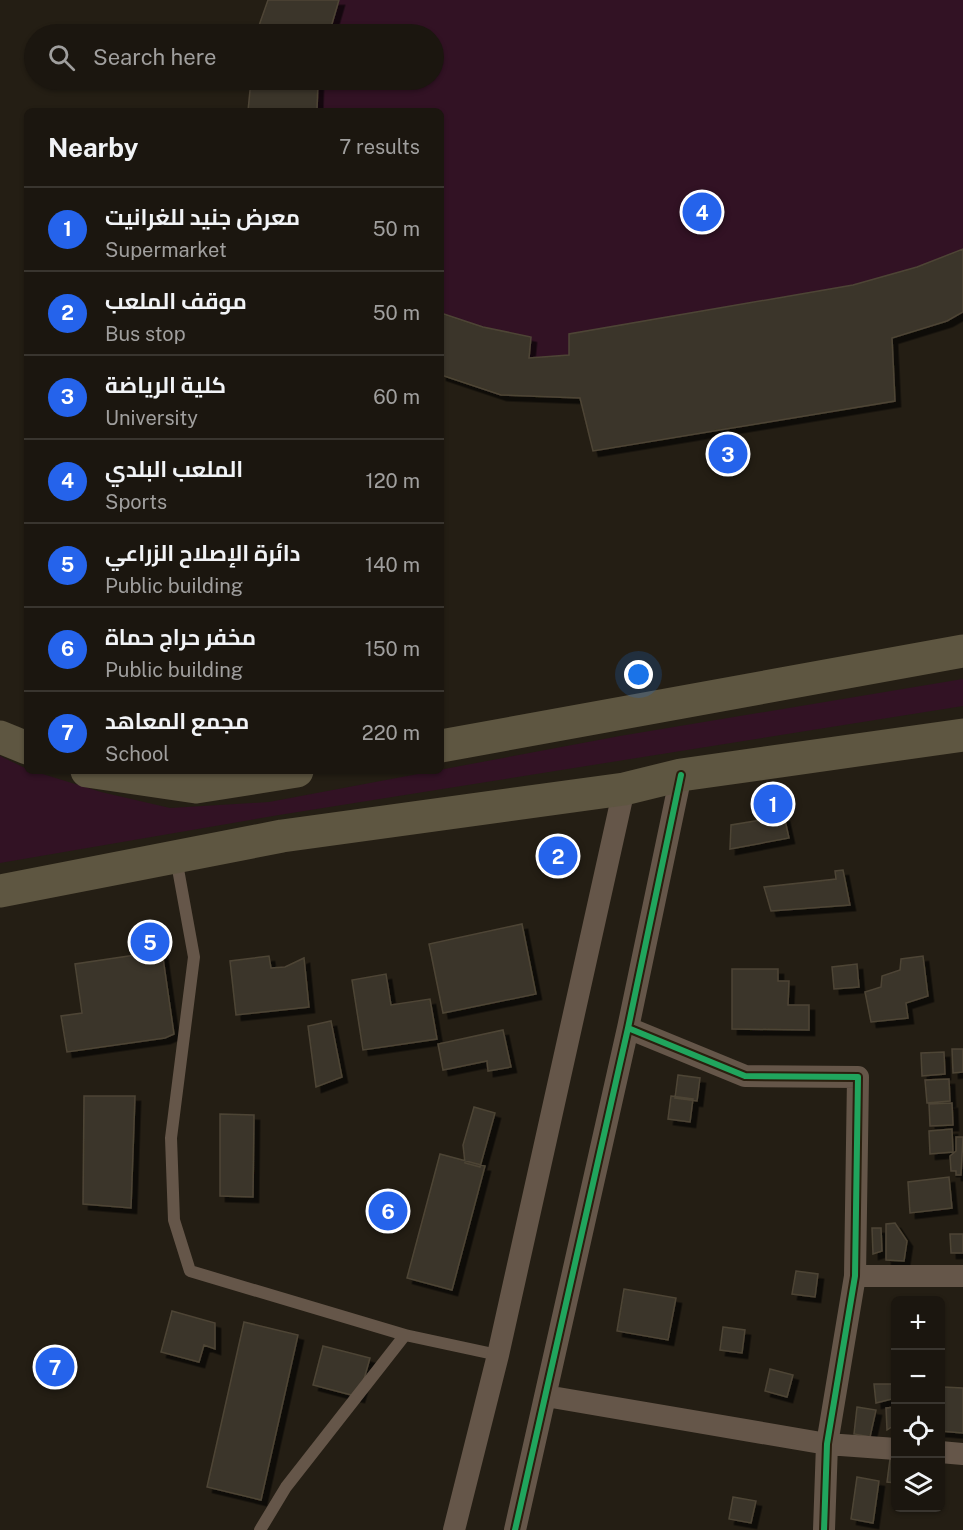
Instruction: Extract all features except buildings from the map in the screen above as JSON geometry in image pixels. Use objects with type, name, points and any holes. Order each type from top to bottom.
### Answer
[{"type":"main road","points":[[444,745],[963,651]]},
{"type":"main road","points":[[0,891],[282,836],[624,789],[681,775],[963,735]]},
{"type":"main road","points":[[0,737],[24,747]]},
{"type":"main road","points":[[107,774],[196,787],[278,774]]},
{"type":"street","points":[[515,1530],[628,1028],[681,775]]},
{"type":"street","points":[[454,1530],[498,1355],[624,789]]},
{"type":"street","points":[[628,1028],[744,1076],[858,1077],[855,1276],[826,1444],[824,1530]]},
{"type":"street","points":[[855,1276],[963,1276]]},
{"type":"street","points":[[546,1396],[826,1444],[891,1449]]},
{"type":"street","points":[[945,1452],[963,1454]]},
{"type":"lane","points":[[176,856],[194,957],[171,1138],[174,1220],[190,1271],[405,1335],[498,1355]]},
{"type":"lane","points":[[260,1530],[286,1486],[405,1335]]},
{"type":"shaded area","points":[[268,0],[963,0],[963,312],[947,321],[892,338],[580,398],[501,395],[444,376],[444,108],[248,108],[250,90],[444,90],[444,24],[260,24]]},
{"type":"shaded area","points":[[963,679],[963,706],[279,815],[0,863],[0,756],[24,768],[24,774],[43,774],[101,792],[170,808],[269,802],[418,774],[444,774],[444,769],[620,736]]},
{"type":"cycle path","points":[[515,1530],[628,1028],[681,775]]},
{"type":"cycle path","points":[[628,1028],[745,1076],[858,1077],[855,1276],[827,1444],[824,1530]]},
{"type":"place","name":"الملعب البلدي","points":[[702,212]]},
{"type":"place","name":"كلية الرياضة","points":[[728,454]]},
{"type":"place","name":"معرض جنيد للغرانيت","points":[[773,804]]},
{"type":"place","name":"موقف الملعب","points":[[558,856]]},
{"type":"place","name":"دائرة الإصلاح الزراعي","points":[[150,942]]},
{"type":"place","name":"مخفر حراج حماة","points":[[388,1211]]},
{"type":"place","name":"مجمع المعاهد","points":[[55,1367]]}]
